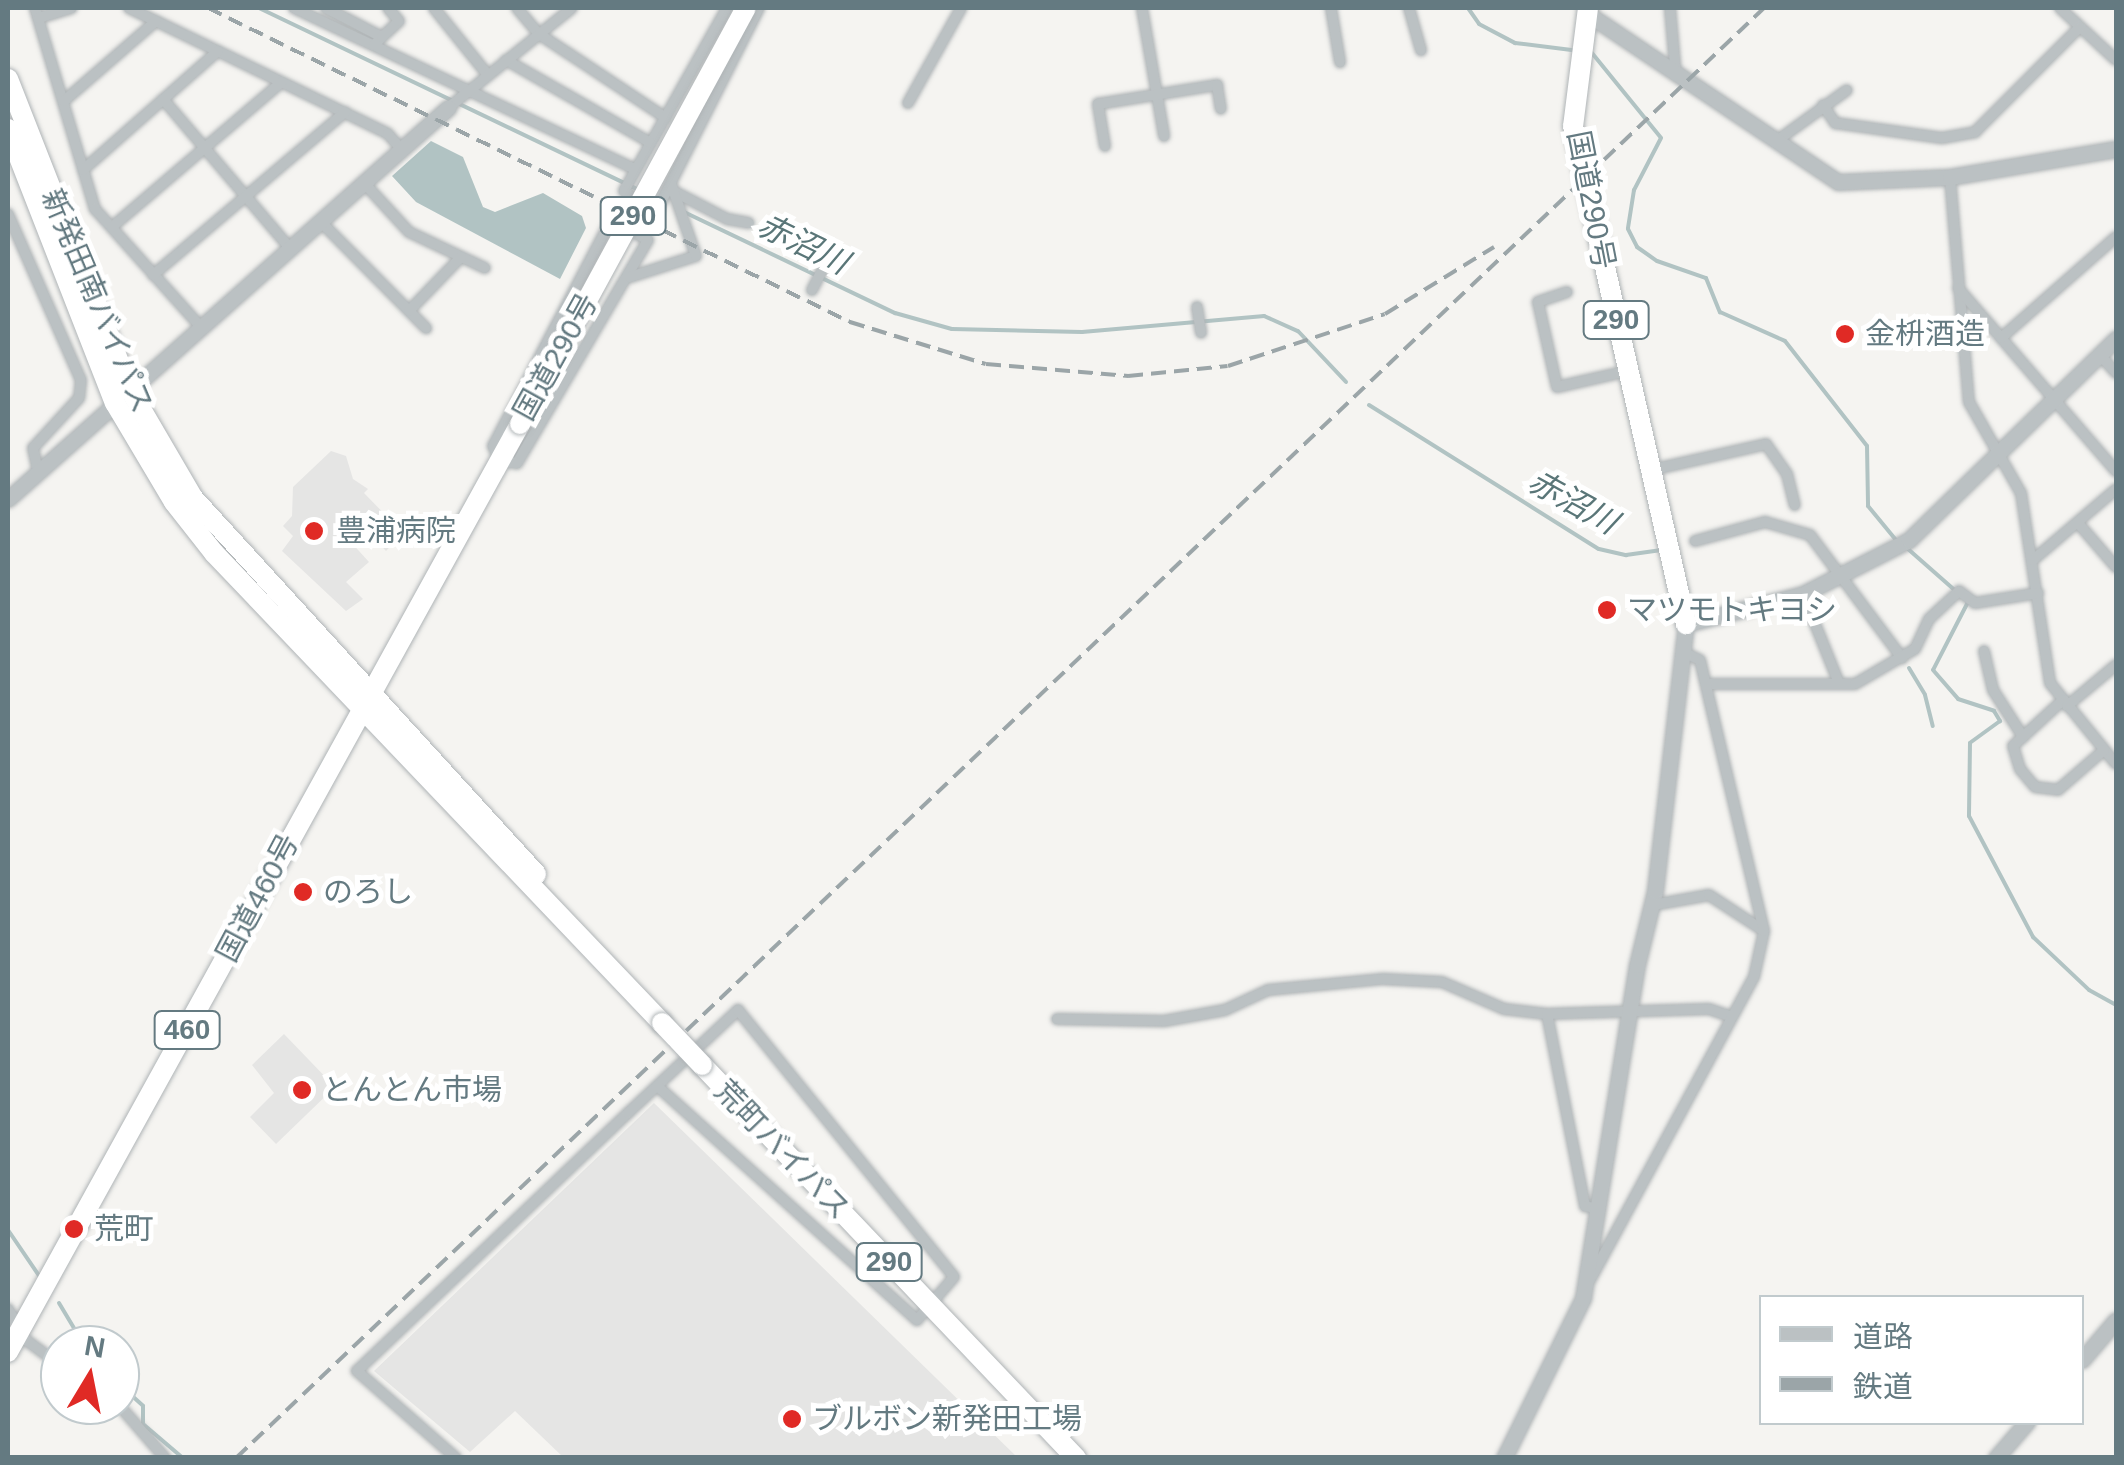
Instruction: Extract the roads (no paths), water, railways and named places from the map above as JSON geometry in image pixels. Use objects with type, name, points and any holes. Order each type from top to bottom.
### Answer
[{"type":"highway","name":"国道290号","points":[[365,697],[500,461],[746,8]]},
{"type":"highway","name":"国道290号","points":[[1588,11],[1573,126],[1686,624]]},
{"type":"highway","name":"新発田南バイパス","points":[[8,79],[122,396]]},
{"type":"highway","name":"新発田南バイパス","points":[[8,129],[122,396],[210,521],[365,697]]},
{"type":"highway","name":"荒町バイパス","points":[[365,697],[492,822],[614,972],[1076,1458]]},
{"type":"highway","name":"国道460号","points":[[8,1352],[365,697]]},
{"type":"street","points":[[71,8],[37,13],[95,209],[200,326]]},
{"type":"street","points":[[130,8],[388,134],[401,149]]},
{"type":"street","points":[[294,8],[378,41]]},
{"type":"street","points":[[326,8],[467,91],[636,170]]},
{"type":"street","points":[[378,41],[399,20],[388,8]]},
{"type":"street","points":[[434,8],[488,74]]},
{"type":"street","points":[[517,8],[538,34],[666,118]]},
{"type":"street","points":[[8,499],[467,91],[572,8]]},
{"type":"street","points":[[727,8],[624,192],[657,210],[672,188],[759,8]]},
{"type":"street","points":[[908,103],[961,8]]},
{"type":"street","points":[[1142,8],[1164,136]]},
{"type":"street","points":[[1331,8],[1340,62]]},
{"type":"street","points":[[1409,8],[1422,50]]},
{"type":"street","points":[[1670,8],[1676,76]]},
{"type":"street","points":[[2060,8],[2116,60]]},
{"type":"street","points":[[1588,11],[1676,76],[1838,182],[1950,177],[2116,151]]},
{"type":"street","points":[[64,101],[156,21]]},
{"type":"street","points":[[1824,106],[1835,123],[1942,138],[1975,132],[2080,28]]},
{"type":"street","points":[[83,170],[218,51]]},
{"type":"street","points":[[506,60],[651,144]]},
{"type":"street","points":[[112,227],[282,82]]},
{"type":"street","points":[[1105,146],[1098,104],[1217,85],[1221,109]]},
{"type":"street","points":[[1778,140],[1847,90]]},
{"type":"street","points":[[163,100],[289,247]]},
{"type":"street","points":[[153,275],[344,112]]},
{"type":"street","points":[[1950,177],[1966,389],[2002,451],[2021,494],[2050,683],[2116,764]]},
{"type":"street","points":[[365,184],[409,232],[485,268]]},
{"type":"street","points":[[672,188],[727,219],[749,223]]},
{"type":"street","points":[[630,276],[696,256],[672,188]]},
{"type":"street","points":[[8,214],[81,380],[79,398],[34,448],[38,472]]},
{"type":"street","points":[[612,220],[648,240],[630,276],[517,463],[500,461],[493,446],[612,220]]},
{"type":"street","points":[[320,221],[426,328]]},
{"type":"street","points":[[2002,338],[2116,238]]},
{"type":"street","points":[[408,311],[461,257]]},
{"type":"street","points":[[812,290],[825,264]]},
{"type":"street","points":[[1958,287],[2116,470]]},
{"type":"street","points":[[1568,292],[1538,302],[1557,388],[1628,371]]},
{"type":"street","points":[[1197,308],[1201,333]]},
{"type":"street","points":[[1504,1458],[1573,1327],[1584,1291],[1630,1011],[1653,905],[1688,654],[1686,624],[1803,594],[1843,578],[1903,544],[2116,339]]},
{"type":"street","points":[[2100,355],[2116,372]]},
{"type":"street","points":[[1651,470],[1766,444],[1787,474],[1795,505]]},
{"type":"street","points":[[2032,560],[2116,489]]},
{"type":"street","points":[[1695,541],[1765,522],[1785,524],[1810,535],[1902,658]]},
{"type":"street","points":[[2078,523],[2116,567]]},
{"type":"street","points":[[1706,684],[1855,684],[1902,658],[1956,594],[1976,602],[2038,593]]},
{"type":"street","points":[[1803,594],[1840,682]]},
{"type":"street","points":[[1984,651],[1994,690],[2023,736]]},
{"type":"street","points":[[1584,1291],[1754,977],[1764,931],[1700,660],[1688,654]]},
{"type":"street","points":[[2104,750],[2058,790],[2048,790],[2034,787],[2020,769],[2014,746],[2116,665]]},
{"type":"street","points":[[1653,905],[1709,895],[1764,931]]},
{"type":"street","points":[[1057,1018],[1164,1022],[1225,1010],[1268,990],[1383,979],[1442,982],[1504,1010],[1547,1014],[1709,1009],[1732,1017]]},
{"type":"street","points":[[451,1456],[358,1371],[658,1086],[738,1010],[954,1278],[918,1320],[658,1086]]},
{"type":"street","points":[[1547,1014],[1585,1206],[1598,1209]]},
{"type":"street","points":[[8,1309],[22,1332],[40,1348]]},
{"type":"street","points":[[2084,1358],[2116,1320]]},
{"type":"street","points":[[136,1425],[165,1458]]},
{"type":"street","points":[[1996,1458],[2024,1425]]},
{"type":"waterway","name":"赤沼川","points":[[259,8],[639,190]]},
{"type":"waterway","points":[[1468,8],[1479,24],[1515,43],[1572,50]]},
{"type":"waterway","points":[[1592,53],[1661,138],[1634,190],[1628,229],[1637,247],[1657,261],[1706,278],[1720,312],[1785,341],[1867,446],[1868,506],[1896,540]]},
{"type":"waterway","name":"赤沼川","points":[[684,212],[895,313],[952,329],[1082,332],[1264,316],[1298,331],[1346,382]]},
{"type":"waterway","name":"赤沼川","points":[[1369,405],[1599,549],[1626,555],[1660,550]]},
{"type":"waterway","points":[[1908,549],[1957,592]]},
{"type":"waterway","points":[[1968,602],[1933,670],[1958,699],[1994,711],[2000,721],[1970,743],[1969,816],[2033,937],[2089,990],[2116,1005]]},
{"type":"waterway","name":"赤沼川","points":[[1909,668],[1925,695],[1933,726]]},
{"type":"waterway","points":[[8,1230],[40,1277]]},
{"type":"waterway","points":[[59,1303],[72,1325]]},
{"type":"waterway","points":[[140,1403],[143,1424],[183,1458]]},
{"type":"railway","points":[[208,8],[850,322],[986,364],[1128,376],[1228,366],[1385,314],[1494,247]]},
{"type":"railway","points":[[236,1458],[1764,8]]},
{"type":"place","name":"金枡酒造","points":[[1845,334]]},
{"type":"place","name":"豊浦病院","points":[[314,531]]},
{"type":"place","name":"マツモトキヨシ","points":[[1607,610]]},
{"type":"place","name":"のろし","points":[[303,892]]},
{"type":"place","name":"とんとん市場","points":[[302,1090]]},
{"type":"place","name":"荒町","points":[[74,1229]]},
{"type":"place","name":"ブルボン新発田工場","points":[[792,1419]]}]
